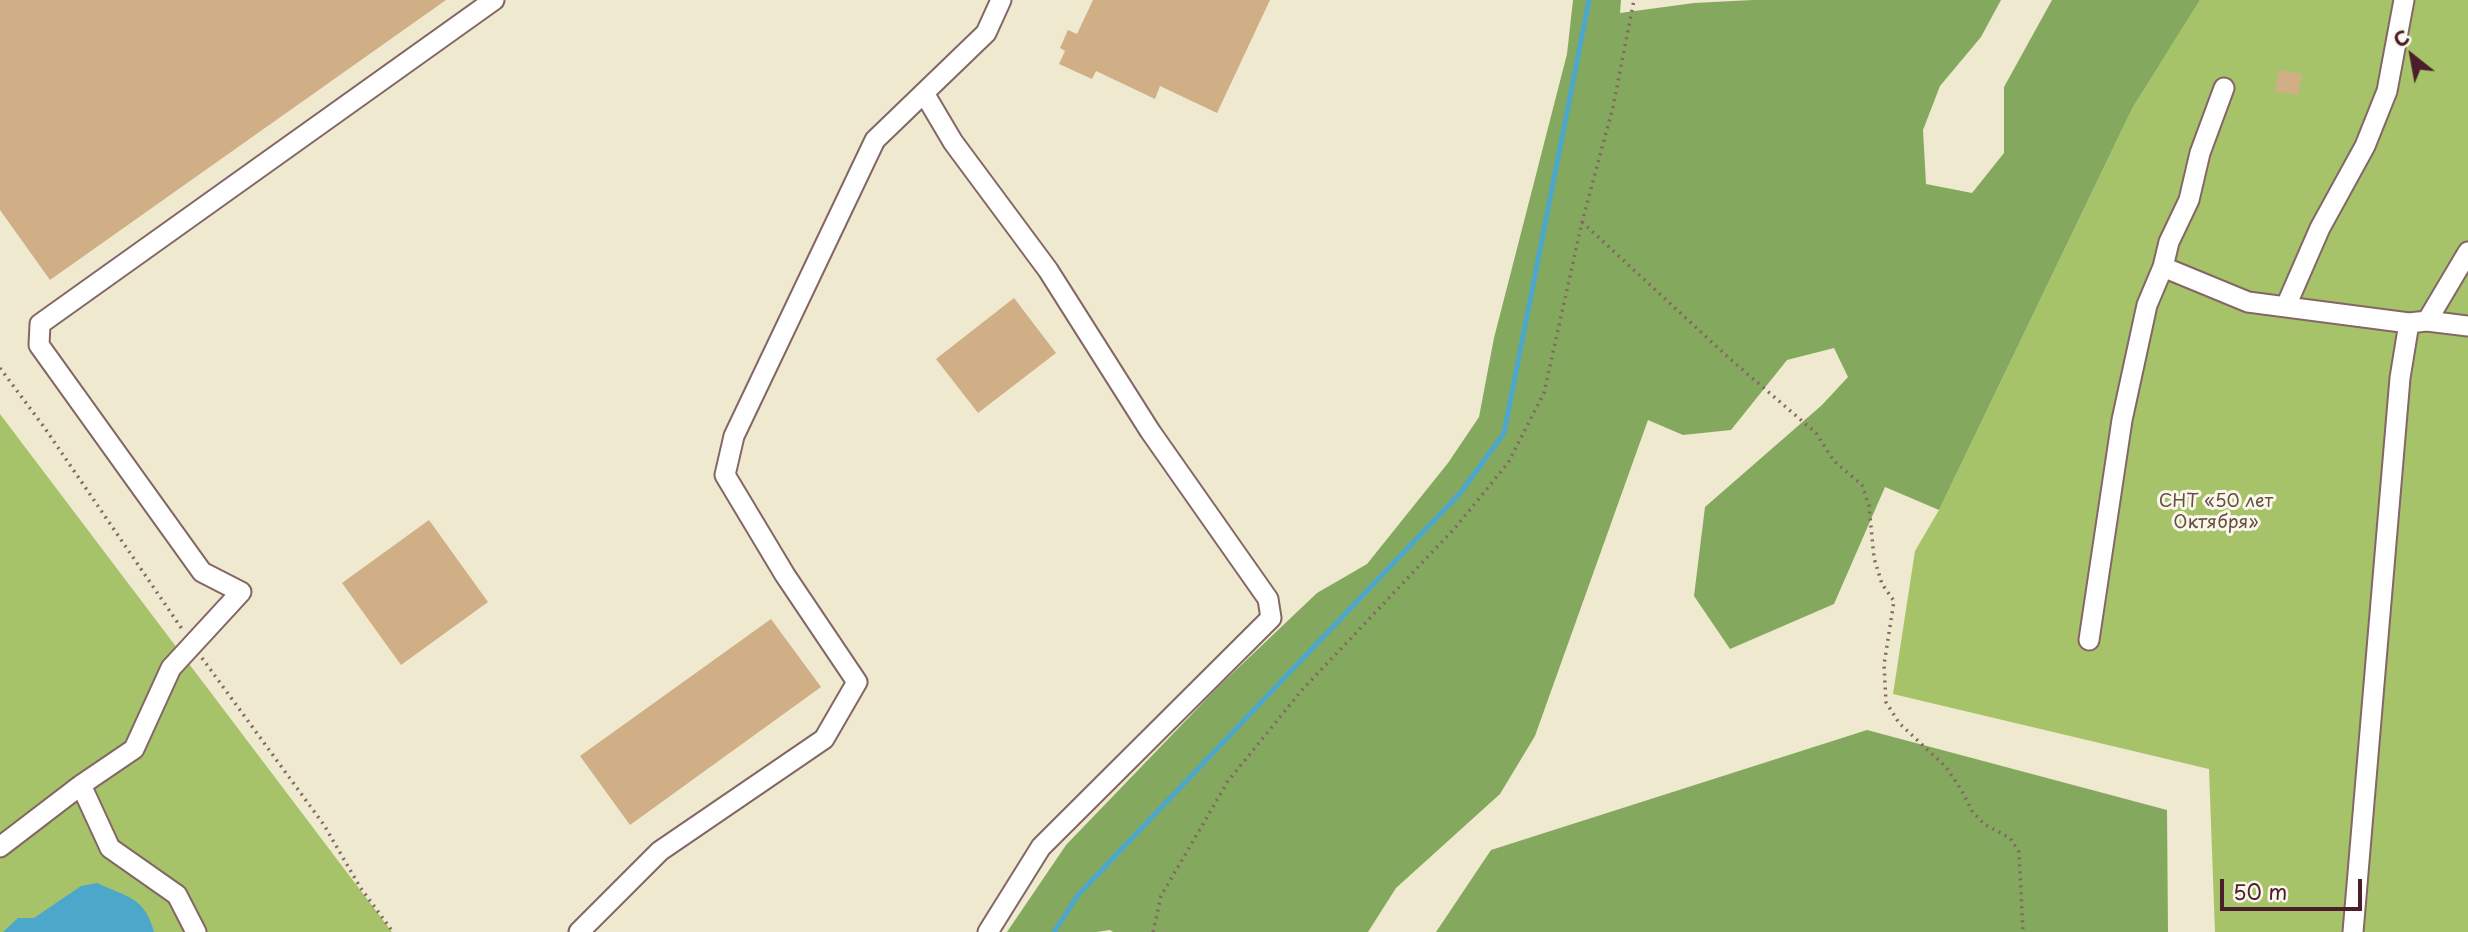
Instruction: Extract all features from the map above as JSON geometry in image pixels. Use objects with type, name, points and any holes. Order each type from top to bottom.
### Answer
[{"type":"street","points":[[0,847],[81,785],[134,749],[171,668],[241,592],[202,572],[39,345],[40,324],[494,0]]},
{"type":"street","points":[[579,932],[660,851],[824,739],[857,682],[785,575],[725,475],[734,436],[874,140],[986,33],[1001,0]]},
{"type":"street","points":[[2286,306],[2319,228],[2365,146],[2387,91],[2404,0]]},
{"type":"street","points":[[2089,640],[2122,420],[2147,305],[2163,267],[2169,242],[2189,200],[2200,153],[2224,88]]},
{"type":"street","points":[[924,93],[953,142],[1048,270],[1150,431],[1268,599],[1271,618],[1041,847],[988,932]]},
{"type":"street","points":[[2353,932],[2400,378],[2418,322],[2468,252]]},
{"type":"street","points":[[2163,267],[2248,302],[2468,326]]},
{"type":"street","points":[[81,785],[110,848],[177,895],[196,932]]},
{"type":"path","points":[[1153,932],[1161,896],[1228,781],[1302,690],[1455,528],[1508,463],[1544,393],[1582,222],[1613,107],[1634,0]]},
{"type":"path","points":[[1582,222],[1729,358],[1816,433],[1834,461],[1862,485],[1869,506],[1874,558],[1882,584],[1894,601],[1884,665],[1886,702],[1899,723],[1946,767],[1972,811],[1984,824],[2010,838],[2018,852],[2024,932]]},
{"type":"green space","points":[[1573,0],[1621,0],[1620,13],[1694,3],[1753,0],[2001,0],[1981,37],[1940,86],[1923,130],[1926,184],[1972,193],[2004,153],[2004,87],[2052,0],[2200,0],[2132,109],[1939,510],[1885,487],[1834,604],[1730,649],[1694,596],[1705,507],[1822,405],[1848,377],[1834,348],[1787,360],[1731,430],[1683,435],[1648,420],[1535,736],[1500,794],[1396,888],[1368,932],[1007,932],[1066,845],[1218,687],[1317,593],[1367,564],[1448,463],[1479,417],[1494,338],[1567,54]]},
{"type":"green space","name":"СНТ «50 лет Октября»","points":[[2200,0],[2468,0],[2468,932],[2215,932],[2209,769],[1893,694],[1915,551],[1939,510],[2132,109]]},
{"type":"green space","points":[[0,414],[392,932],[0,932]]},
{"type":"green space","points":[[1867,730],[2167,810],[2168,932],[1436,932],[1491,850]]},
{"type":"water","points":[[97,883],[126,895],[140,905],[146,912],[154,932],[3,932],[18,918],[34,918],[81,886]]},
{"type":"building","points":[[0,0],[446,0],[50,280],[0,210]]},
{"type":"building","points":[[1093,0],[1270,0],[1217,113],[1160,86],[1155,99],[1096,71],[1092,79],[1059,64],[1065,51],[1060,48],[1068,30],[1077,34]]},
{"type":"building","points":[[2279,70],[2302,74],[2298,95],[2275,91]]},
{"type":"building","points":[[1014,298],[1056,353],[978,413],[936,359]]},
{"type":"building","points":[[429,520],[488,602],[401,665],[342,583]]},
{"type":"building","points":[[771,619],[821,687],[630,825],[580,756]]},
{"type":"waterway","points":[[1054,932],[1078,895],[1461,492],[1504,433],[1589,0]]}]
